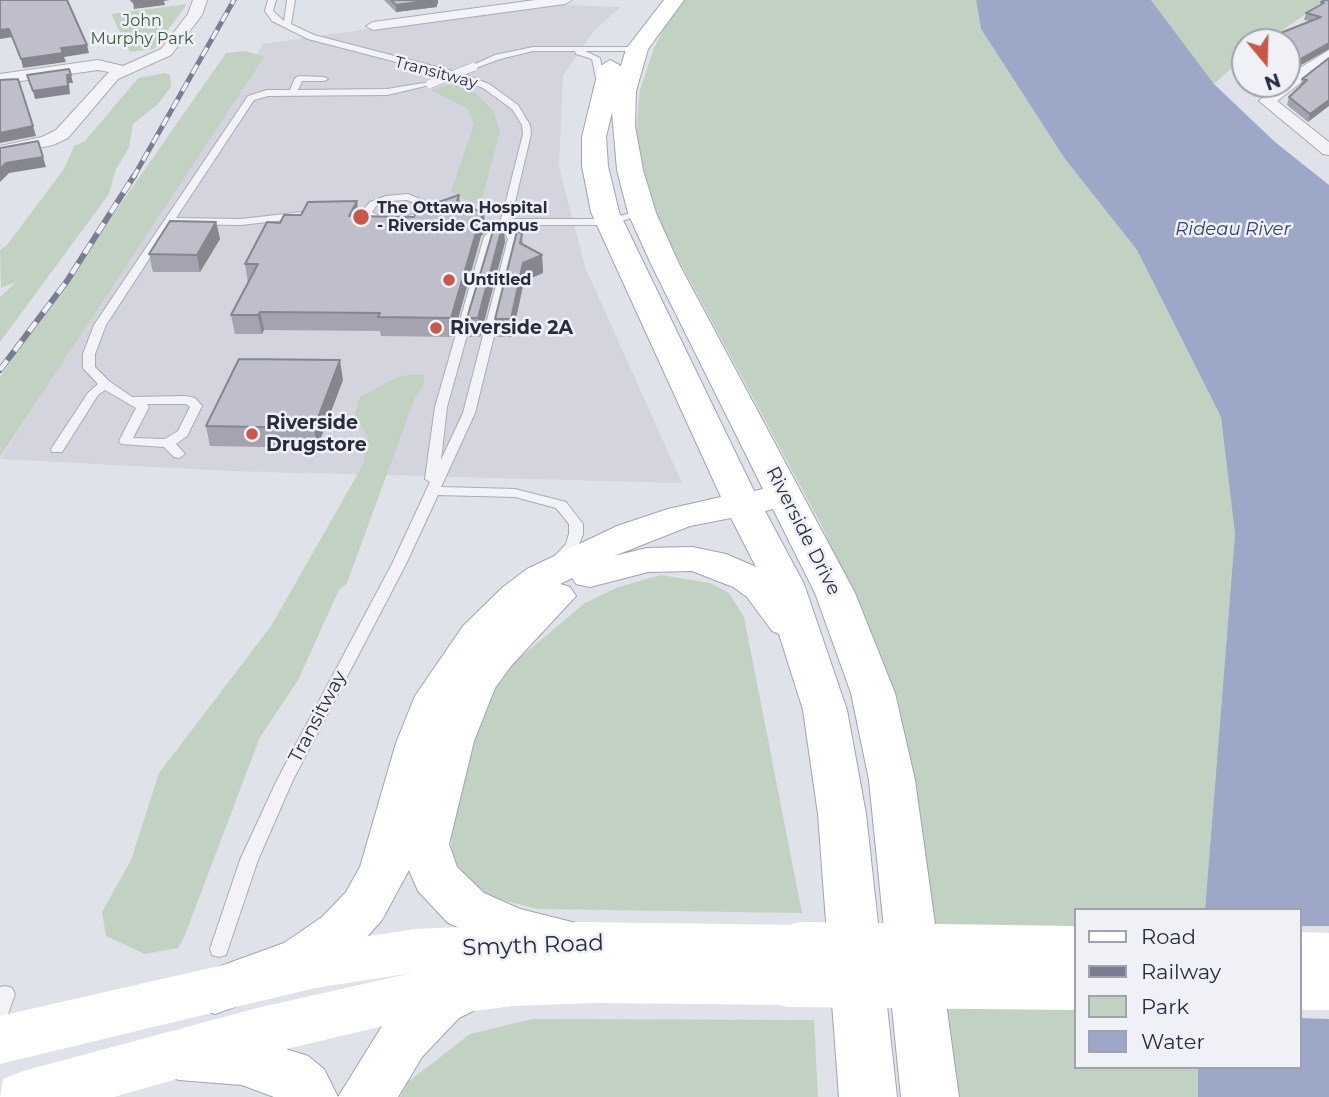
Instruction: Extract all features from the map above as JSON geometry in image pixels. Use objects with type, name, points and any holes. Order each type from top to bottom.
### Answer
[{"type":"main road","name":"Riverside Drive","points":[[650,0],[602,93],[594,137],[595,166],[607,217],[784,584],[808,651],[834,755],[868,1097]]},
{"type":"main road","name":"Riverside Drive","points":[[674,0],[627,48],[623,126],[642,213],[665,264],[850,627],[884,734],[901,848],[930,1097]]},
{"type":"main road","points":[[217,970],[303,959],[330,940],[359,912],[384,870],[419,743],[437,696],[463,655],[495,616],[541,578],[630,534],[681,517],[789,503]]},
{"type":"main road","points":[[578,943],[512,928],[466,908],[436,877],[428,861],[425,844],[454,730],[475,684],[496,656],[537,612],[590,575],[646,545],[746,509]]},
{"type":"main road","points":[[590,575],[647,559],[692,559],[712,563],[747,578],[761,588],[808,651]]},
{"type":"main road","name":"Smyth Road","points":[[2,1015],[217,970],[315,966],[415,951],[578,943],[796,964],[1074,985]]},
{"type":"main road","name":"Smyth Road","points":[[23,1097],[355,1008],[466,989],[796,964],[1074,951]]},
{"type":"main road","points":[[1301,954],[1329,955]]},
{"type":"main road","points":[[1301,987],[1329,987]]},
{"type":"main road","points":[[367,1097],[403,1040],[440,1002],[466,989]]},
{"type":"main road","points":[[179,1055],[242,1060],[288,1074],[304,1087],[309,1097]]},
{"type":"street","points":[[0,151],[47,141],[62,134],[113,76],[166,52],[200,8],[200,0]]},
{"type":"street","points":[[460,0],[473,12]]},
{"type":"street","points":[[373,26],[565,0]]},
{"type":"street","points":[[1301,73],[1329,54]]},
{"type":"street","points":[[0,79],[98,65],[125,71]]},
{"type":"street","points":[[1267,98],[1272,105],[1329,150]]},
{"type":"lane","points":[[272,0],[269,11],[287,26]]},
{"type":"lane","points":[[287,26],[291,0]]},
{"type":"lane","name":"Transitway","points":[[287,26],[344,48],[461,76],[507,99],[522,116],[527,134],[506,217],[489,237],[441,407],[431,491]]},
{"type":"lane","points":[[546,48],[576,51],[597,58],[602,93]]},
{"type":"lane","points":[[129,401],[194,402],[196,406],[183,433],[168,443],[125,441],[143,407],[129,401],[105,384],[89,368],[89,354],[100,325],[251,98],[267,93],[387,92],[429,84],[520,51],[546,48],[627,48]]},
{"type":"lane","points":[[293,92],[299,78],[324,79]]},
{"type":"lane","points":[[168,221],[219,222],[371,216],[402,222],[420,217],[428,209],[423,201],[398,197],[380,200],[371,216],[358,221]]},
{"type":"lane","points":[[506,217],[607,217],[642,213]]},
{"type":"lane","name":"Transitway","points":[[217,970],[249,860],[285,780],[399,564],[469,413],[513,239],[506,217]]},
{"type":"lane","points":[[219,222],[230,228],[245,229],[308,222]]},
{"type":"lane","points":[[57,449],[94,393],[105,384]]},
{"type":"lane","points":[[168,443],[179,454]]},
{"type":"lane","points":[[431,491],[515,493],[540,497],[561,505],[576,524],[576,534],[572,545],[541,578]]},
{"type":"shaded area","name":"The Ottawa Hospital - Riverside Campus","points":[[541,4],[620,7],[594,31],[563,76],[559,167],[585,267],[682,483],[231,471],[0,459],[263,44]]},
{"type":"green space","points":[[684,0],[976,0],[981,29],[1065,159],[1137,250],[1221,417],[1235,534],[1205,908],[1074,908],[1074,1069],[1198,1069],[1198,1097],[958,1097],[950,1028],[929,915],[917,801],[898,700],[822,526],[653,212],[636,133],[640,90],[654,48],[671,14]]},
{"type":"green space","points":[[1151,0],[1326,0],[1285,28],[1231,28],[1231,69],[1214,84]]},
{"type":"green space","name":"John Murphy Park","points":[[187,4],[154,49],[130,52],[111,14]]},
{"type":"green space","points":[[246,51],[264,57],[0,457],[0,377],[226,53]]},
{"type":"green space","points":[[165,73],[170,75],[171,87],[158,104],[133,124],[129,148],[116,169],[109,194],[0,342],[0,297],[16,282],[1,288],[0,250],[7,245],[64,169],[74,146],[85,141],[138,78]]},
{"type":"green space","points":[[452,83],[478,95],[494,112],[500,131],[480,207],[451,192],[474,124],[467,108],[431,90]]},
{"type":"green space","points":[[425,375],[423,386],[415,397],[347,583],[339,590],[298,680],[260,737],[178,948],[145,954],[106,936],[102,912],[131,860],[159,773],[271,626],[364,463],[368,437],[355,415],[360,397],[397,377]]},
{"type":"green space","points":[[661,575],[710,583],[729,593],[744,617],[802,913],[538,909],[482,895],[451,858],[452,822],[484,702],[517,660],[585,603],[618,587]]},
{"type":"green space","points":[[532,1019],[814,1020],[818,1097],[400,1097],[408,1082],[470,1034]]},
{"type":"water","name":"Rideau River","points":[[976,0],[1151,0],[1214,84],[1275,142],[1329,185],[1329,1097],[1198,1097],[1198,1069],[1301,1069],[1301,908],[1205,908],[1235,534],[1221,417],[1137,250],[1065,159],[981,29]]},
{"type":"pier","points":[[1301,926],[1329,926],[1329,1019],[1301,1018]]},
{"type":"building","points":[[0,0],[67,0],[87,45],[61,48],[63,53],[21,59],[9,29],[0,30]]},
{"type":"building","points":[[391,0],[432,0],[396,5]]},
{"type":"building","points":[[1329,0],[1329,43],[1301,59],[1301,28],[1293,28],[1321,17],[1306,13],[1324,3],[1321,2]]},
{"type":"building","points":[[1329,58],[1329,100],[1310,114],[1290,98],[1301,98],[1301,86],[1307,80],[1302,79]]},
{"type":"building","points":[[69,69],[71,75],[67,75],[68,86],[33,91],[27,75]]},
{"type":"building","points":[[18,79],[33,126],[0,133],[0,80]]},
{"type":"building","points":[[38,141],[43,157],[6,163],[0,169],[0,148]]},
{"type":"building","points":[[459,195],[455,207],[470,207],[484,214],[480,219],[451,318],[378,317],[380,313],[260,312],[258,315],[231,315],[258,264],[245,264],[267,222],[280,223],[284,215],[301,215],[308,202],[357,201],[349,216],[414,217],[416,210]]},
{"type":"building","points":[[170,221],[216,222],[197,255],[149,254]]},
{"type":"building","points":[[496,221],[503,224],[478,318],[467,318]]},
{"type":"building","points":[[517,231],[522,234],[520,243],[542,255],[523,263],[511,319],[495,319]]},
{"type":"building","points":[[239,359],[340,360],[314,428],[206,426]]},
{"type":"railway","points":[[133,178],[234,0]]},
{"type":"railway","points":[[0,370],[67,281],[134,176]]},
{"type":"place","name":"The Ottawa Hospital - Riverside Campus","points":[[361,217]]},
{"type":"place","name":"Untitled","points":[[449,280]]},
{"type":"place","name":"Riverside 2A","points":[[436,328]]},
{"type":"place","name":"Riverside Drugstore","points":[[252,434]]}]
